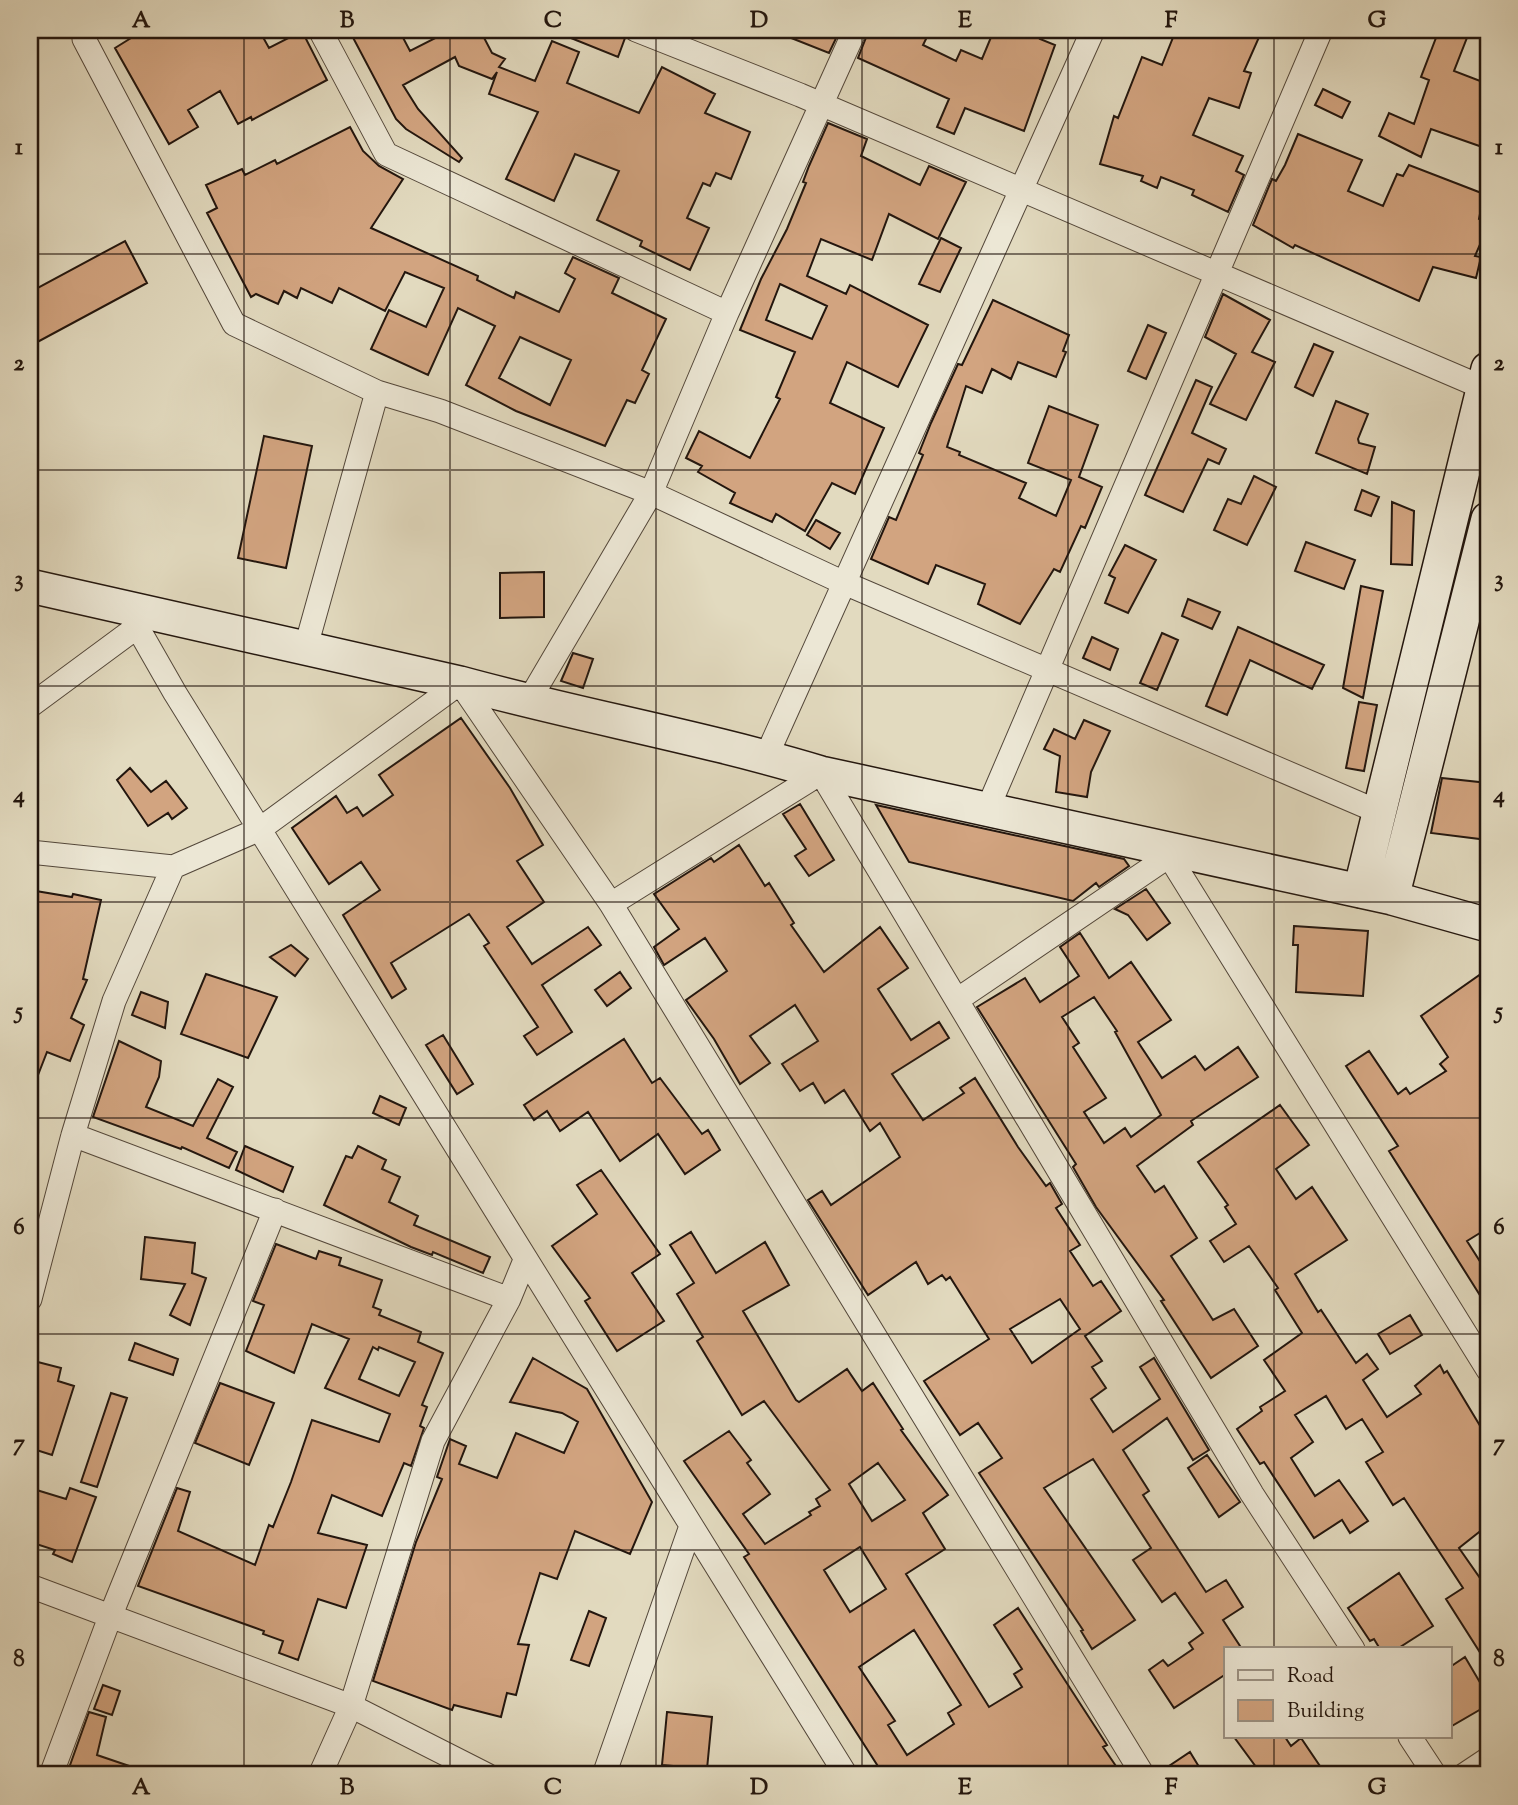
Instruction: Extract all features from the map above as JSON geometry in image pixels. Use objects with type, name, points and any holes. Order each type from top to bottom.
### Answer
[{"type":"main road","points":[[1376,895],[1379,812],[1486,378]]},
{"type":"main road","points":[[1376,895],[1488,519]]},
{"type":"main road","points":[[30,586],[132,618],[305,650],[460,683],[528,702],[766,757],[821,773],[988,808],[1169,852],[1376,895],[1488,925]]},
{"type":"street","points":[[320,30],[386,154],[727,313]]},
{"type":"street","points":[[636,30],[822,105],[1215,271],[1486,378]]},
{"type":"street","points":[[528,702],[651,494],[727,313],[855,30]]},
{"type":"street","points":[[766,757],[842,582],[1093,30]]},
{"type":"street","points":[[988,808],[1215,271],[1321,30]]},
{"type":"street","points":[[88,33],[234,324],[377,392],[440,411],[651,494],[842,582],[1379,812]]},
{"type":"street","points":[[305,650],[377,392]]},
{"type":"street","points":[[30,706],[132,618],[525,1260],[846,1775]]},
{"type":"street","points":[[30,852],[173,867],[260,828],[460,683],[611,904],[1143,1775]]},
{"type":"street","points":[[611,904],[821,773],[1245,1482],[1352,1647]]},
{"type":"street","points":[[957,1000],[1169,852],[1488,1370]]},
{"type":"street","points":[[30,1299],[73,1135],[114,1001],[173,867]]},
{"type":"street","points":[[73,1135],[509,1299]]},
{"type":"street","points":[[51,1775],[110,1617],[275,1210]]},
{"type":"street","points":[[320,1775],[351,1706],[433,1441],[509,1299],[525,1260]]},
{"type":"street","points":[[604,1775],[691,1526]]},
{"type":"street","points":[[30,1586],[351,1706],[487,1775]]},
{"type":"street","points":[[1411,1738],[1435,1775]]},
{"type":"street","points":[[1464,1775],[1488,1759]]},
{"type":"building","points":[[144,30],[259,30],[269,48],[302,31],[327,80],[252,120],[251,117],[238,124],[220,91],[188,110],[198,127],[169,144],[115,48]]},
{"type":"building","points":[[349,30],[399,30],[410,51],[451,30],[480,30],[492,53],[505,59],[499,67],[535,81],[552,41],[579,52],[567,83],[639,113],[662,67],[715,94],[705,113],[750,132],[731,179],[716,173],[710,186],[703,183],[687,218],[709,228],[690,270],[640,246],[642,241],[597,220],[619,171],[575,154],[554,201],[506,179],[538,112],[489,94],[497,72],[492,79],[459,66],[455,57],[403,85],[418,109],[462,158],[459,162],[406,129],[396,119]]},
{"type":"building","points":[[551,30],[610,30],[625,38],[618,57]]},
{"type":"building","points":[[771,30],[840,30],[829,53]]},
{"type":"building","points":[[869,30],[912,30],[927,37],[923,45],[956,61],[961,50],[982,59],[994,30],[1044,30],[1040,39],[1055,45],[1024,131],[965,108],[954,134],[937,127],[949,99],[858,58]]},
{"type":"building","points":[[1176,30],[1249,30],[1260,35],[1244,71],[1251,73],[1239,108],[1209,98],[1193,135],[1243,156],[1236,171],[1244,175],[1228,212],[1192,195],[1194,190],[1161,177],[1157,188],[1141,181],[1143,176],[1100,164],[1114,116],[1118,118],[1142,57],[1162,65]]},
{"type":"building","points":[[1439,30],[1470,30],[1454,71],[1488,84],[1488,149],[1431,129],[1421,157],[1379,136],[1389,113],[1414,124],[1429,80],[1421,77]]},
{"type":"building","points":[[1323,89],[1350,102],[1342,118],[1315,105]]},
{"type":"building","points":[[828,123],[867,139],[861,156],[920,185],[929,166],[966,182],[938,239],[889,214],[872,260],[821,239],[807,276],[846,294],[850,285],[928,325],[898,387],[847,362],[830,403],[884,428],[855,494],[832,483],[805,531],[776,514],[772,522],[730,503],[735,493],[698,472],[702,466],[686,458],[699,431],[750,458],[780,399],[776,397],[795,352],[740,330],[761,279],[787,229],[806,183],[803,182]],"holes":[[[780,284],[827,306],[812,339],[766,320]]]},
{"type":"building","points":[[350,127],[363,151],[379,166],[403,179],[371,228],[478,276],[477,280],[514,298],[516,292],[559,312],[575,279],[565,273],[573,257],[619,278],[612,293],[666,319],[642,370],[649,374],[635,403],[627,400],[605,446],[516,411],[466,385],[495,326],[458,308],[428,375],[371,349],[389,310],[426,327],[444,288],[405,272],[385,311],[339,288],[332,303],[301,288],[297,298],[284,291],[278,304],[256,294],[251,297],[207,213],[217,208],[206,185],[242,169],[245,175],[275,160],[277,164]],"holes":[[[520,337],[571,360],[550,405],[499,378]]]},
{"type":"building","points":[[1298,134],[1362,160],[1348,191],[1383,206],[1397,174],[1403,176],[1409,165],[1484,194],[1479,219],[1488,223],[1488,226],[1475,256],[1481,257],[1476,278],[1433,267],[1419,301],[1295,245],[1293,248],[1253,225],[1272,179],[1276,181]]},
{"type":"building","points":[[941,238],[961,248],[940,292],[919,284]]},
{"type":"building","points":[[125,241],[147,283],[30,346],[30,292]]},
{"type":"building","points":[[1223,294],[1270,320],[1252,352],[1275,362],[1246,420],[1210,404],[1236,354],[1205,337]]},
{"type":"building","points":[[993,300],[1069,335],[1063,351],[1066,352],[1056,377],[1018,362],[1011,379],[992,369],[982,393],[966,386],[947,447],[960,452],[959,455],[1026,483],[1019,498],[1056,516],[1071,480],[1028,463],[1049,406],[1098,425],[1079,477],[1102,487],[1085,528],[1081,526],[1060,572],[1054,569],[1020,624],[978,604],[985,584],[936,565],[928,584],[871,559],[889,517],[896,520],[923,455],[919,453],[931,423],[958,364],[962,365]]},
{"type":"building","points":[[1148,325],[1166,333],[1146,379],[1128,371]]},
{"type":"building","points":[[1314,344],[1333,352],[1313,396],[1295,387]]},
{"type":"building","points":[[1196,380],[1212,387],[1192,433],[1226,449],[1219,464],[1208,459],[1183,512],[1145,495]]},
{"type":"building","points":[[1336,401],[1368,414],[1358,439],[1359,443],[1375,447],[1367,474],[1316,453]]},
{"type":"building","points":[[264,436],[312,446],[286,568],[238,558]]},
{"type":"building","points":[[1254,476],[1276,487],[1247,545],[1214,530],[1228,499],[1241,504]]},
{"type":"building","points":[[1362,490],[1379,497],[1371,516],[1355,510]]},
{"type":"building","points":[[1392,502],[1414,511],[1412,565],[1391,564]]},
{"type":"building","points":[[816,520],[840,533],[830,549],[807,535]]},
{"type":"building","points":[[1306,542],[1355,560],[1344,589],[1295,571]]},
{"type":"building","points":[[1125,545],[1156,560],[1128,613],[1105,603],[1115,578],[1109,575]]},
{"type":"building","points":[[544,572],[544,617],[500,618],[500,573]]},
{"type":"building","points":[[1361,586],[1383,591],[1363,698],[1343,688]]},
{"type":"building","points":[[1188,599],[1220,612],[1212,629],[1182,616]]},
{"type":"building","points":[[1238,627],[1324,665],[1312,689],[1250,660],[1227,715],[1206,706]]},
{"type":"building","points":[[1162,633],[1178,640],[1157,690],[1140,683]]},
{"type":"building","points":[[1092,637],[1118,649],[1110,670],[1083,658]]},
{"type":"building","points":[[573,653],[593,659],[583,688],[561,681]]},
{"type":"building","points":[[1359,702],[1377,705],[1364,771],[1346,768]]},
{"type":"building","points":[[461,718],[510,788],[543,845],[517,861],[544,902],[507,927],[532,964],[588,927],[601,945],[542,985],[572,1032],[537,1055],[524,1036],[538,1027],[484,946],[489,943],[469,914],[391,963],[406,989],[392,998],[343,915],[380,890],[361,862],[329,884],[292,828],[336,796],[347,813],[357,807],[363,816],[393,795],[379,775]]},
{"type":"building","points":[[1084,720],[1110,731],[1091,772],[1087,797],[1056,792],[1060,756],[1044,749],[1054,729],[1075,739]]},
{"type":"building","points":[[130,768],[151,792],[166,781],[187,808],[172,819],[168,813],[148,826],[117,780]]},
{"type":"building","points":[[1442,778],[1488,783],[1488,840],[1431,833]]},
{"type":"building","points":[[800,804],[834,860],[809,876],[795,856],[806,849],[783,814]]},
{"type":"building","points":[[876,805],[1124,859],[1129,866],[1099,887],[1096,883],[1073,901],[909,862]]},
{"type":"building","points":[[739,845],[765,886],[769,883],[794,923],[791,925],[824,972],[880,927],[908,968],[878,989],[911,1040],[939,1022],[949,1038],[892,1074],[923,1120],[964,1093],[960,1088],[975,1078],[1018,1147],[1046,1186],[1050,1183],[1062,1204],[1056,1208],[1080,1245],[1070,1251],[1093,1286],[1101,1281],[1121,1311],[1085,1336],[1102,1361],[1092,1367],[1106,1388],[1091,1399],[1113,1432],[1160,1399],[1140,1367],[1154,1358],[1209,1450],[1193,1460],[1167,1418],[1123,1450],[1149,1491],[1143,1495],[1206,1592],[1226,1580],[1243,1607],[1223,1620],[1241,1647],[1224,1647],[1224,1675],[1174,1708],[1149,1670],[1163,1660],[1168,1666],[1193,1649],[1189,1643],[1203,1633],[1175,1593],[1162,1602],[1133,1560],[1151,1548],[1093,1459],[1044,1488],[1135,1620],[1092,1649],[1081,1631],[1083,1630],[979,1473],[1002,1458],[978,1423],[960,1435],[924,1381],[989,1339],[950,1277],[946,1280],[942,1275],[928,1284],[916,1262],[868,1295],[808,1200],[822,1191],[831,1205],[900,1157],[880,1123],[870,1131],[844,1090],[825,1103],[813,1083],[800,1091],[782,1064],[818,1041],[795,1005],[750,1036],[770,1063],[740,1084],[714,1039],[686,1000],[727,971],[705,938],[664,965],[654,947],[679,929],[654,894],[711,858],[714,862]],"holes":[[[1060,1299],[1080,1329],[1032,1363],[1010,1329]]]},
{"type":"building","points":[[1146,889],[1170,923],[1147,940],[1128,915],[1115,909]]},
{"type":"building","points":[[30,890],[101,900],[83,979],[87,980],[71,1018],[84,1025],[70,1061],[47,1052],[31,1093]]},
{"type":"building","points":[[1294,926],[1368,931],[1363,996],[1296,992],[1298,945],[1293,945]]},
{"type":"building","points":[[1080,933],[1109,978],[1131,962],[1171,1020],[1138,1042],[1162,1078],[1195,1056],[1205,1070],[1238,1047],[1258,1077],[1191,1121],[1193,1125],[1137,1166],[1155,1192],[1164,1186],[1197,1238],[1171,1256],[1213,1320],[1234,1309],[1258,1346],[1211,1378],[1161,1301],[1164,1300],[1096,1207],[1073,1167],[1076,1164],[977,1007],[1025,978],[1040,1002],[1079,976],[1060,947]],"holes":[[[1094,997],[1117,1031],[1115,1032],[1161,1115],[1131,1137],[1125,1128],[1104,1143],[1084,1112],[1106,1098],[1073,1047],[1079,1043],[1062,1017]]]},
{"type":"building","points":[[291,945],[308,959],[295,976],[270,957]]},
{"type":"building","points":[[1488,969],[1488,1228],[1467,1241],[1488,1274],[1488,1308],[1389,1151],[1398,1146],[1346,1066],[1369,1051],[1398,1094],[1406,1088],[1410,1094],[1446,1071],[1440,1064],[1448,1057],[1421,1016]]},
{"type":"building","points":[[620,972],[631,988],[607,1006],[595,990]]},
{"type":"building","points":[[206,974],[277,997],[248,1058],[181,1034]]},
{"type":"building","points":[[141,992],[168,1002],[165,1028],[132,1015]]},
{"type":"building","points":[[443,1035],[473,1084],[457,1094],[426,1045]]},
{"type":"building","points":[[624,1039],[652,1083],[660,1078],[702,1134],[708,1130],[720,1150],[685,1174],[658,1134],[620,1161],[588,1112],[560,1131],[547,1111],[534,1120],[524,1105]]},
{"type":"building","points":[[119,1041],[161,1061],[159,1077],[146,1107],[193,1126],[218,1079],[233,1087],[207,1138],[237,1152],[229,1168],[182,1147],[181,1149],[93,1117]]},
{"type":"building","points":[[380,1096],[406,1108],[399,1125],[373,1113]]},
{"type":"building","points":[[1280,1105],[1309,1145],[1276,1169],[1296,1199],[1312,1187],[1347,1240],[1295,1274],[1318,1312],[1321,1310],[1356,1363],[1367,1354],[1378,1369],[1363,1380],[1387,1417],[1421,1394],[1415,1386],[1440,1365],[1444,1373],[1447,1371],[1488,1439],[1488,1525],[1459,1548],[1480,1578],[1488,1572],[1488,1665],[1446,1599],[1463,1588],[1404,1498],[1393,1505],[1366,1462],[1383,1452],[1362,1419],[1346,1429],[1326,1396],[1295,1415],[1313,1442],[1291,1458],[1315,1496],[1339,1480],[1368,1521],[1350,1533],[1342,1520],[1314,1538],[1264,1462],[1260,1464],[1237,1429],[1262,1411],[1260,1407],[1285,1391],[1264,1360],[1302,1333],[1275,1290],[1278,1288],[1249,1246],[1224,1262],[1210,1241],[1236,1224],[1225,1207],[1228,1205],[1198,1162]]},
{"type":"building","points":[[245,1146],[293,1167],[283,1192],[236,1170]]},
{"type":"building","points":[[358,1146],[386,1160],[382,1169],[400,1177],[389,1202],[418,1216],[414,1225],[490,1257],[483,1273],[433,1252],[432,1255],[411,1247],[324,1205],[346,1156],[352,1158]]},
{"type":"building","points":[[601,1170],[660,1254],[632,1273],[664,1321],[617,1351],[585,1301],[590,1298],[552,1246],[597,1214],[577,1185]]},
{"type":"building","points":[[691,1232],[716,1273],[765,1242],[789,1285],[743,1311],[796,1400],[799,1402],[847,1369],[862,1391],[873,1383],[903,1429],[901,1430],[948,1495],[923,1513],[945,1549],[906,1574],[989,1707],[1022,1687],[1014,1674],[1022,1669],[994,1625],[1018,1608],[1107,1745],[1103,1747],[1122,1775],[875,1775],[881,1771],[744,1557],[749,1554],[684,1461],[729,1431],[751,1460],[747,1463],[770,1494],[743,1514],[765,1544],[811,1515],[809,1512],[820,1506],[816,1499],[830,1490],[764,1401],[742,1415],[697,1341],[703,1337],[677,1294],[694,1283],[670,1245]],"holes":[[[878,1463],[905,1500],[872,1521],[849,1484]],[[860,1547],[886,1589],[850,1612],[824,1570]],[[914,1630],[961,1705],[948,1713],[954,1724],[907,1755],[888,1725],[895,1721],[859,1667]]]},
{"type":"building","points":[[145,1237],[195,1243],[192,1273],[206,1278],[190,1325],[170,1315],[185,1284],[141,1279]]},
{"type":"building","points":[[276,1244],[316,1259],[319,1251],[341,1258],[339,1265],[382,1280],[373,1307],[381,1310],[379,1315],[421,1332],[418,1342],[443,1353],[422,1405],[427,1407],[420,1426],[424,1428],[411,1466],[404,1463],[382,1516],[332,1495],[318,1533],[367,1545],[346,1608],[318,1599],[298,1660],[279,1653],[283,1641],[263,1634],[264,1631],[138,1586],[177,1488],[190,1492],[178,1531],[255,1565],[269,1525],[273,1527],[291,1482],[312,1420],[379,1442],[390,1414],[325,1388],[349,1339],[312,1324],[294,1373],[246,1351],[264,1305],[253,1301]],"holes":[[[373,1347],[378,1350],[379,1347],[415,1362],[399,1396],[359,1379]]]},
{"type":"building","points":[[1410,1315],[1422,1335],[1390,1354],[1378,1334]]},
{"type":"building","points":[[135,1343],[178,1359],[173,1375],[129,1360]]},
{"type":"building","points":[[533,1358],[587,1389],[652,1502],[630,1554],[575,1531],[557,1579],[540,1573],[518,1644],[529,1645],[516,1695],[507,1693],[501,1717],[454,1705],[452,1710],[373,1681],[416,1542],[442,1479],[437,1477],[450,1439],[466,1446],[459,1464],[497,1478],[516,1433],[564,1453],[578,1422],[562,1413],[510,1402]]},
{"type":"building","points":[[30,1360],[61,1368],[58,1381],[74,1386],[52,1455],[30,1448]]},
{"type":"building","points":[[220,1383],[274,1403],[249,1465],[195,1443]]},
{"type":"building","points":[[111,1393],[127,1398],[97,1487],[81,1482]]},
{"type":"building","points":[[1207,1455],[1240,1502],[1219,1517],[1188,1468]]},
{"type":"building","points":[[30,1488],[66,1499],[70,1488],[96,1497],[72,1562],[53,1554],[55,1550],[30,1542]]},
{"type":"building","points":[[1399,1573],[1433,1626],[1400,1647],[1379,1647],[1374,1639],[1370,1641],[1348,1608]]},
{"type":"building","points":[[589,1611],[606,1618],[589,1666],[571,1660]]},
{"type":"building","points":[[1465,1657],[1488,1696],[1488,1705],[1452,1726],[1452,1666]]},
{"type":"building","points":[[103,1685],[120,1691],[112,1715],[94,1709]]},
{"type":"building","points":[[89,1712],[106,1717],[97,1755],[147,1772],[147,1775],[90,1775],[69,1768]]},
{"type":"building","points":[[667,1712],[712,1717],[707,1769],[662,1765]]},
{"type":"building","points":[[1235,1738],[1286,1738],[1291,1746],[1301,1738],[1326,1775],[1262,1775]]},
{"type":"building","points":[[1190,1752],[1204,1775],[1157,1775],[1157,1774]]}]
